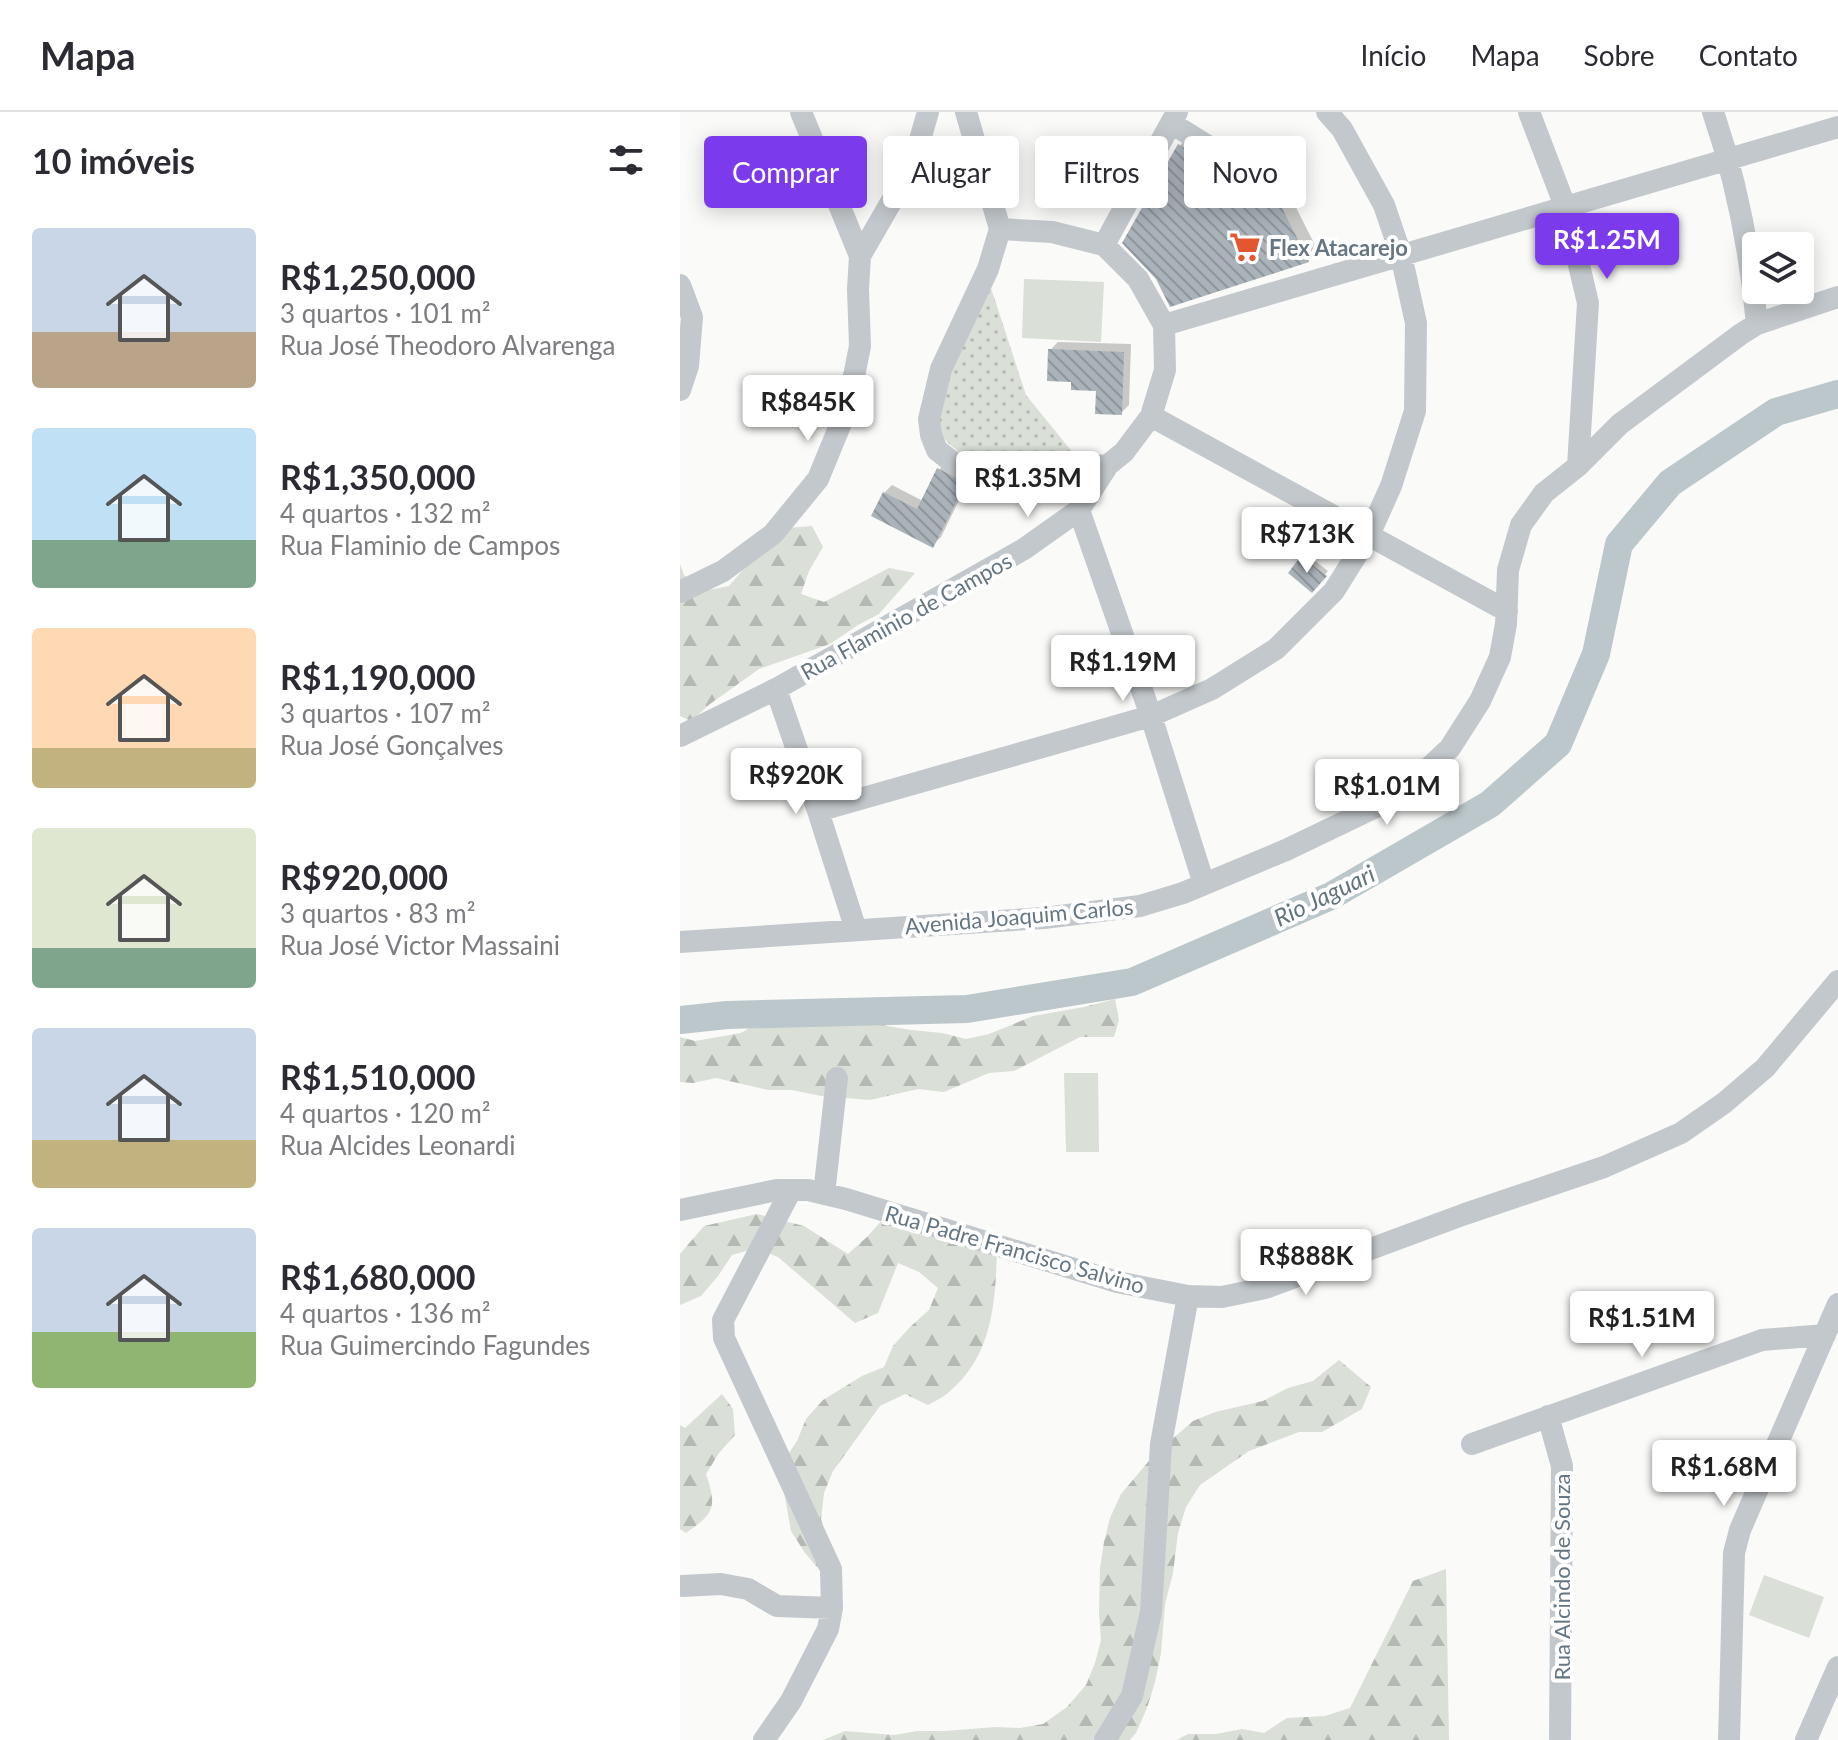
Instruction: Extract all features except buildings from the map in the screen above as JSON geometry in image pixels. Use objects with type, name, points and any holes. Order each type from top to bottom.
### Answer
[{"type":"street","points":[[680,592],[723,571],[773,534],[818,479],[848,406],[860,346],[860,256],[801,112]]},
{"type":"street","points":[[860,256],[913,164],[928,112]]},
{"type":"street","points":[[966,112],[1000,229],[988,269],[941,369],[929,419],[937,450],[965,468],[995,477],[1108,465]]},
{"type":"street","points":[[818,811],[1151,716],[1212,689],[1276,649],[1334,591],[1369,535],[1391,486],[1415,411],[1416,323],[1401,255],[1384,205],[1342,129],[1327,112]]},
{"type":"street","points":[[1529,112],[1565,206],[1588,303],[1578,466]]},
{"type":"street","points":[[1713,112],[1729,158],[1742,218],[1753,278],[1757,324]]},
{"type":"street","points":[[1000,229],[1052,232],[1104,245],[1174,118],[1197,136]]},
{"type":"street","points":[[1164,325],[1838,127]]},
{"type":"street","name":"Rua Flaminio de Campos","points":[[680,736],[776,689],[1024,549],[1079,510],[1108,465],[1124,452],[1151,416],[1165,370],[1164,325],[1138,279],[1104,245]]},
{"type":"street","points":[[680,285],[692,317],[688,366],[680,390]]},
{"type":"street","name":"Avenida Joaquim Carlos","points":[[680,941],[1044,918],[1140,906],[1183,893],[1286,850],[1386,802],[1416,780],[1450,748],[1480,701],[1500,657],[1506,624],[1508,570],[1521,525],[1544,493],[1578,466],[1620,424],[1757,324],[1838,297]]},
{"type":"street","points":[[1151,416],[1507,611]]},
{"type":"street","points":[[1079,510],[1151,716],[1204,884]]},
{"type":"street","points":[[776,689],[856,930]]},
{"type":"street","name":"Rua Padre Francisco Salvino","points":[[680,1210],[777,1190],[808,1190],[1117,1282],[1188,1296],[1222,1297],[1265,1288],[1465,1214],[1604,1167],[1681,1133],[1724,1103],[1765,1068],[1838,981]]},
{"type":"street","points":[[824,1194],[837,1078]]},
{"type":"street","points":[[764,1740],[791,1701],[828,1629],[832,1608],[831,1569],[724,1338],[723,1320],[791,1190]]},
{"type":"street","points":[[1105,1740],[1132,1696],[1151,1612],[1161,1444],[1188,1296]]},
{"type":"street","points":[[1729,1740],[1734,1553],[1740,1530],[1838,1304]]},
{"type":"street","points":[[1472,1444],[1762,1340],[1825,1335]]},
{"type":"street","name":"Rua Alcindo de Souza","points":[[1548,1416],[1562,1466],[1560,1740]]},
{"type":"street","points":[[682,1586],[721,1584],[748,1589],[777,1606],[832,1608]]},
{"type":"street","points":[[1806,1740],[1838,1667]]},
{"type":"green space","points":[[1024,279],[1104,282],[1101,342],[1022,338]]},
{"type":"green space","points":[[991,288],[1026,395],[1078,459],[992,471],[957,451],[941,434],[938,421],[946,383]]},
{"type":"green space","points":[[812,526],[823,547],[809,571],[801,594],[824,602],[889,568],[915,573],[879,614],[830,644],[759,669],[691,721],[680,716],[680,564],[684,575],[703,591],[729,586],[761,549],[786,528]]},
{"type":"green space","points":[[1115,999],[1119,1020],[1114,1037],[1080,1037],[1014,1071],[989,1073],[944,1092],[918,1089],[870,1100],[768,1090],[716,1078],[693,1083],[680,1082],[680,1037],[695,1041],[741,1033],[761,1021],[833,1026],[882,1025],[966,1039],[989,1034],[1033,1016]]},
{"type":"green space","points":[[1064,1073],[1098,1073],[1099,1152],[1066,1152]]},
{"type":"green space","points":[[757,1214],[804,1226],[848,1254],[884,1218],[997,1244],[990,1324],[976,1360],[965,1376],[948,1393],[928,1405],[905,1394],[880,1406],[833,1471],[824,1493],[821,1519],[828,1544],[822,1573],[791,1531],[783,1486],[783,1462],[797,1441],[806,1419],[823,1400],[862,1376],[884,1367],[893,1346],[929,1310],[938,1288],[919,1272],[898,1263],[878,1313],[855,1323],[778,1257],[757,1248],[732,1255],[701,1296],[680,1305],[680,1254],[704,1226]]},
{"type":"green space","points":[[1339,1360],[1371,1387],[1362,1409],[1322,1432],[1299,1432],[1249,1451],[1200,1485],[1186,1507],[1165,1604],[1155,1682],[1147,1708],[1130,1740],[823,1740],[845,1731],[894,1735],[917,1731],[1020,1728],[1043,1724],[1067,1707],[1086,1685],[1101,1640],[1100,1568],[1110,1518],[1121,1494],[1154,1455],[1193,1421],[1215,1412],[1263,1401],[1288,1388],[1313,1381]]},
{"type":"green space","points":[[722,1394],[733,1409],[735,1435],[706,1474],[712,1494],[708,1514],[686,1533],[680,1529],[680,1425],[685,1428]]},
{"type":"green space","points":[[1446,1569],[1449,1740],[1177,1740],[1188,1734],[1216,1734],[1242,1729],[1264,1733],[1287,1718],[1325,1716],[1350,1708],[1413,1581]]},
{"type":"green space","points":[[1764,1575],[1824,1597],[1809,1638],[1749,1615]]},
{"type":"waterway","name":"Rio Jaguari","points":[[680,1020],[727,1015],[967,1009],[1132,982],[1331,896],[1490,804],[1558,744],[1596,654],[1619,544],[1670,483],[1776,412],[1838,394]]},
{"type":"place","name":"Flex Atacarejo","points":[[1245,247]]}]
